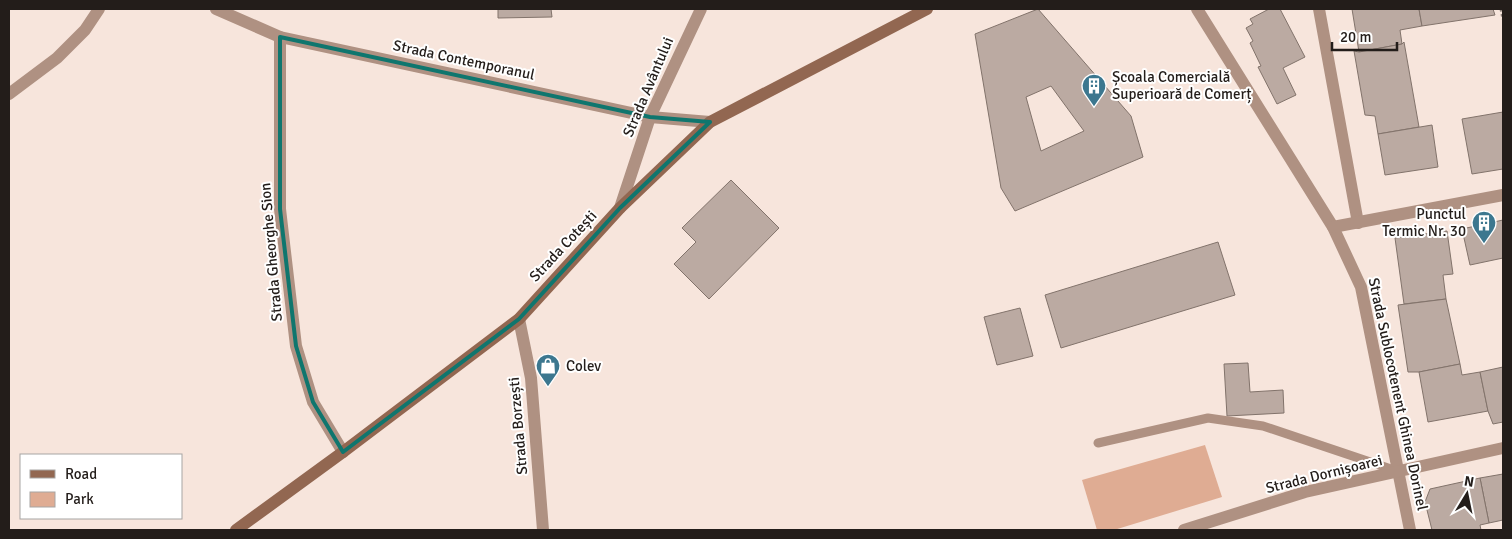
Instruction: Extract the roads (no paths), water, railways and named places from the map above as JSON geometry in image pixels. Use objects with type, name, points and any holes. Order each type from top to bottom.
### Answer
[{"type":"street","points":[[9,94],[57,58],[86,30],[99,9]]},
{"type":"street","name":"Strada Contemporanul","points":[[216,9],[280,37],[650,117],[710,122]]},
{"type":"street","name":"Strada Avântului","points":[[620,208],[650,117],[701,9]]},
{"type":"street","name":"Strada Cotești","points":[[236,530],[343,452],[518,319],[620,208],[710,122],[927,9]]},
{"type":"street","name":"Strada Sublocotenent Ghinea Dorinel","points":[[1200,9],[1333,227],[1361,286],[1410,530]]},
{"type":"street","points":[[1319,9],[1358,222]]},
{"type":"street","name":"Strada Gheorghe Sion","points":[[280,37],[280,209],[296,346],[313,402],[343,452]]},
{"type":"street","points":[[1333,227],[1503,196]]},
{"type":"street","name":"Strada Borzești","points":[[518,319],[531,378],[543,530]]},
{"type":"street","name":"Strada Dornișoarei","points":[[1184,530],[1305,492],[1503,448]]},
{"type":"lane","points":[[1098,443],[1208,418],[1263,426],[1399,472]]},
{"type":"place","name":"Școala Comercială Superioară de Comerț","points":[[1094,107]]},
{"type":"place","name":"Punctul Termic Nr. 30","points":[[1484,244]]},
{"type":"place","name":"Colev","points":[[548,387]]}]
